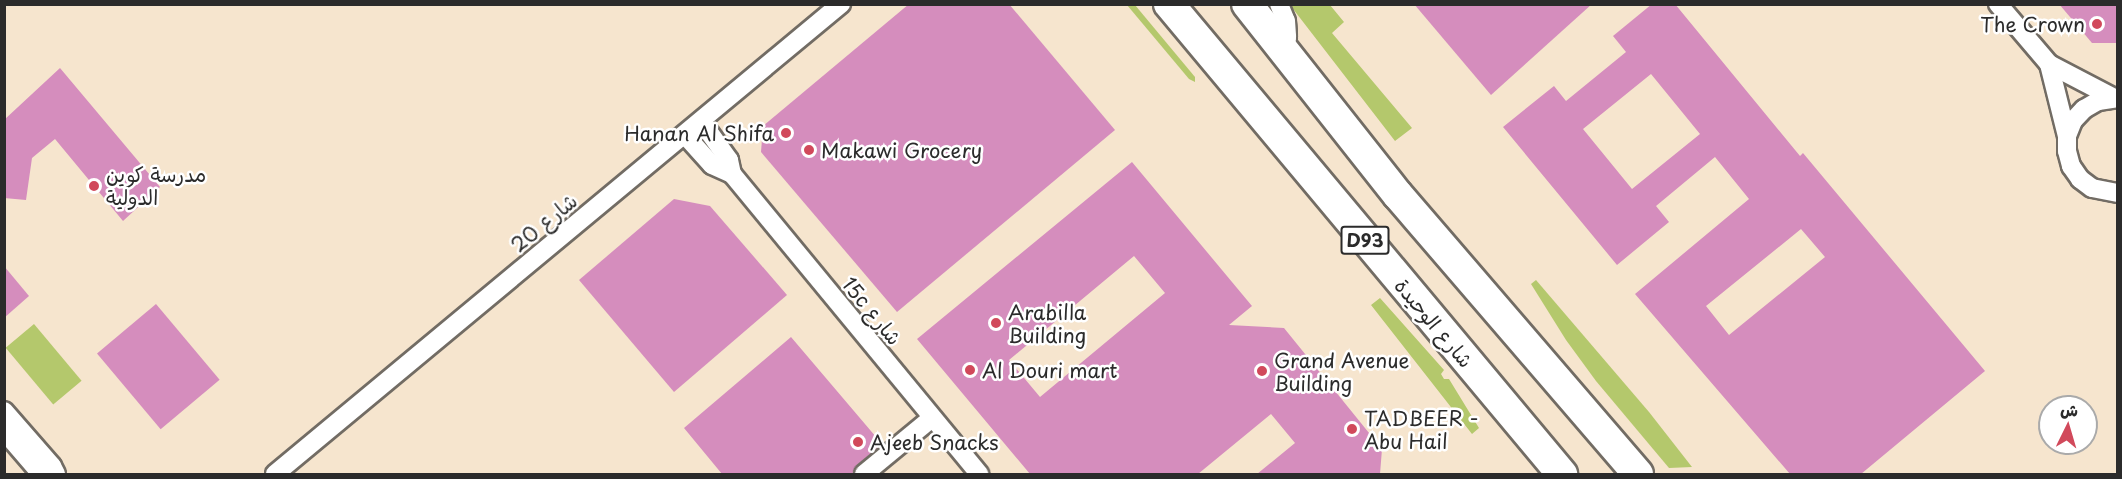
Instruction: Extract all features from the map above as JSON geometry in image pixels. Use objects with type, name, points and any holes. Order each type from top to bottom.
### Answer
[{"type":"main road","name":"شارع الوحيدة","points":[[1169,4],[1562,474]]},
{"type":"main road","name":"D93","points":[[1246,4],[1398,195],[1638,474]]},
{"type":"street","name":"شارع 20","points":[[275,474],[842,4]]},
{"type":"street","points":[[1279,4],[1286,21],[1287,37],[1284,53]]},
{"type":"street","points":[[1998,4],[2049,64],[2116,98]]},
{"type":"street","points":[[2049,64],[2067,136],[2067,152],[2071,166],[2080,179],[2092,188],[2114,194]]},
{"type":"street","points":[[2067,136],[2073,121],[2084,108],[2098,100],[2116,98]]},
{"type":"street","name":"15c شارع","points":[[701,121],[729,160],[732,174]]},
{"type":"street","name":"15c شارع","points":[[685,135],[712,165],[732,174],[979,474]]},
{"type":"street","points":[[4,411],[52,466],[56,474]]},
{"type":"street","points":[[864,474],[932,418]]},
{"type":"street","points":[[4,431],[41,474]]},
{"type":"green space","points":[[1127,5],[1135,5],[1195,77],[1195,82],[1189,79]]},
{"type":"green space","points":[[1290,5],[1330,5],[1344,22],[1332,33],[1412,128],[1395,141]]},
{"type":"green space","points":[[1536,280],[1649,412],[1692,467],[1669,468],[1596,381],[1566,340],[1531,284]]},
{"type":"green space","points":[[1380,298],[1444,370],[1441,374],[1444,379],[1449,379],[1479,428],[1472,434],[1371,305]]},
{"type":"green space","points":[[34,324],[82,381],[53,404],[6,348]]},
{"type":"building","points":[[909,4],[1009,4],[1115,130],[897,312],[761,152],[763,126]]},
{"type":"building","points":[[1414,4],[1592,4],[1491,95]]},
{"type":"building","points":[[1652,4],[1675,4],[1800,156],[1803,153],[1985,371],[1861,474],[1790,474],[1635,294],[1749,199],[1715,157],[1656,206],[1669,222],[1617,265],[1503,127],[1554,86],[1566,101],[1626,52],[1613,36]],"holes":[[[1651,74],[1700,134],[1632,189],[1583,129]],[[1801,229],[1825,257],[1729,335],[1706,306]]]},
{"type":"building","name":"The Crown","points":[[2059,4],[2118,4],[2118,43],[2092,43]]},
{"type":"building","points":[[60,68],[160,187],[123,221],[55,139],[32,158],[26,200],[4,198],[4,120]]},
{"type":"building","name":"Arabilla Building","points":[[1132,162],[1252,306],[1229,325],[1284,328],[1382,449],[1380,474],[1257,474],[1295,443],[1271,414],[1198,474],[1030,474],[917,339]],"holes":[[[1134,256],[1165,293],[1040,397],[1009,360]]]},
{"type":"building","points":[[674,199],[710,206],[787,295],[674,392],[579,280]]},
{"type":"building","points":[[4,266],[29,296],[4,318]]},
{"type":"building","points":[[156,304],[220,380],[161,429],[97,353]]},
{"type":"building","points":[[791,337],[882,444],[857,465],[852,474],[722,474],[684,428]]},
{"type":"place","name":"The Crown","points":[[2097,24]]},
{"type":"place","name":"Hanan Al Shifa","points":[[786,133]]},
{"type":"place","name":"Makawi Grocery","points":[[809,150]]},
{"type":"place","name":"مدرسة كوين الدولية","points":[[94,186]]},
{"type":"place","name":"Arabilla Building","points":[[996,323]]},
{"type":"place","name":"Al Douri mart","points":[[970,370]]},
{"type":"place","name":"Grand Avenue Building","points":[[1262,371]]},
{"type":"place","name":"TADBEER - Abu Hail","points":[[1352,429]]},
{"type":"place","name":"Ajeeb Snacks","points":[[858,442]]}]
